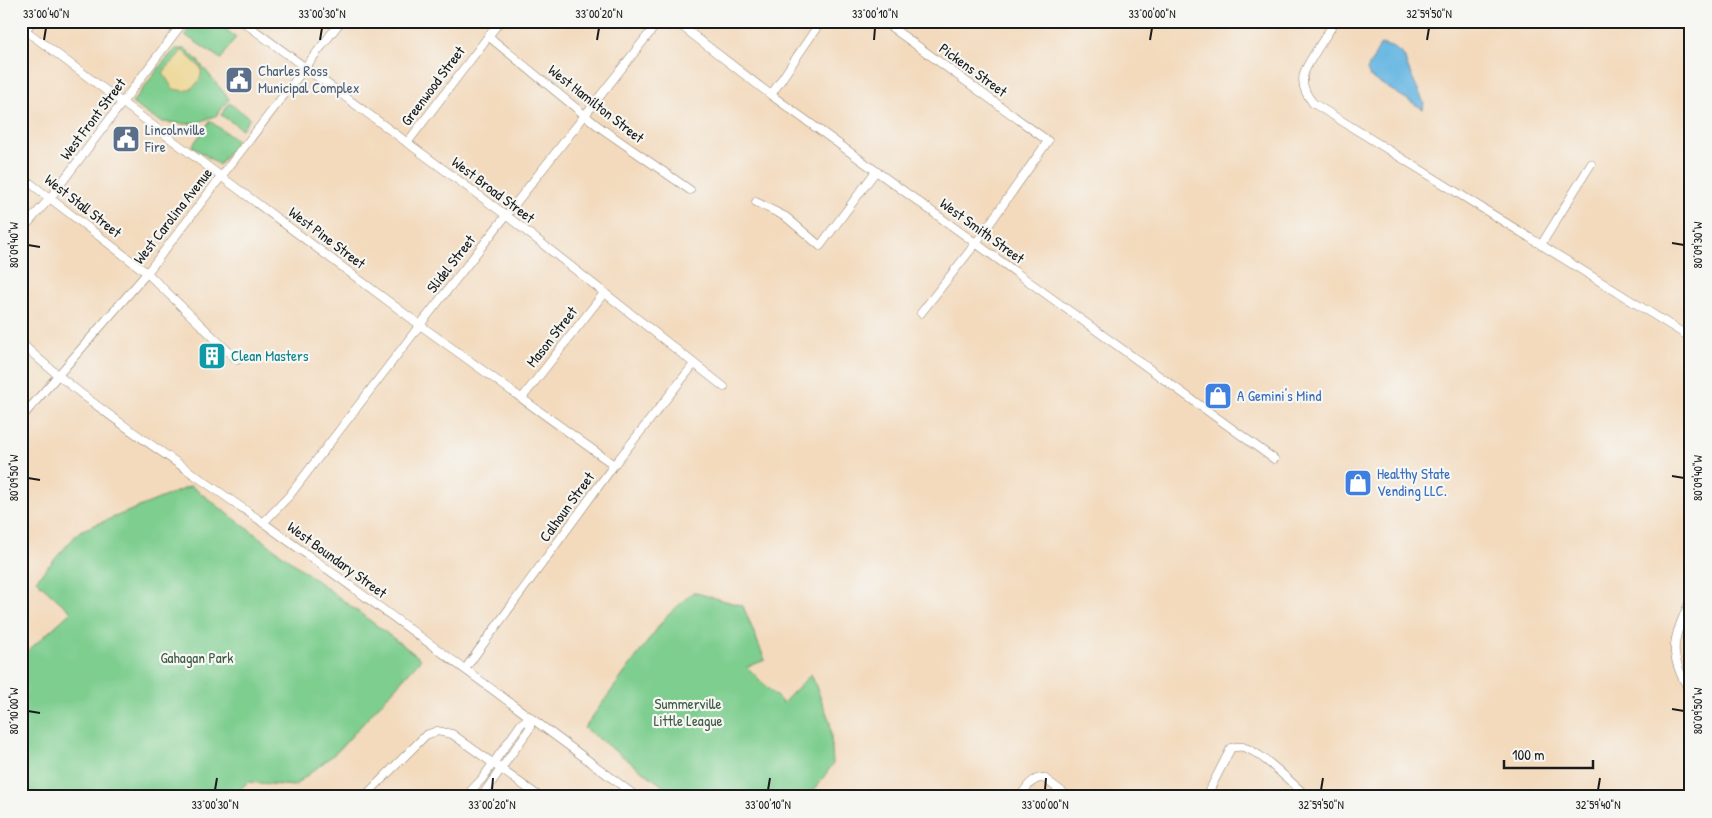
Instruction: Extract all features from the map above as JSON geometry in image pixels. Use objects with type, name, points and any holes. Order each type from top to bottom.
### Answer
[{"type":"street","points":[[23,33],[33,21]]},
{"type":"street","name":"West Front Street","points":[[21,232],[50,198],[184,21]]},
{"type":"street","name":"West Broad Street","points":[[242,21],[506,216],[724,387]]},
{"type":"street","name":"West Carolina Avenue","points":[[21,418],[147,273],[341,21]]},
{"type":"street","name":"Greenwood Street","points":[[406,143],[500,21]]},
{"type":"street","name":"Slidel Street","points":[[263,523],[289,496],[420,325],[659,21]]},
{"type":"street","name":"West Smith Street","points":[[675,21],[771,95],[1274,459]]},
{"type":"street","points":[[771,95],[821,21]]},
{"type":"street","name":"Pickens Street","points":[[883,21],[1048,141],[976,244]]},
{"type":"street","points":[[1335,21],[1304,72],[1304,88],[1313,103],[1691,338]]},
{"type":"street","name":"West Pine Street","points":[[23,33],[123,102],[420,325],[614,465]]},
{"type":"street","name":"West Hamilton Street","points":[[488,36],[598,126],[690,190]]},
{"type":"street","points":[[1541,245],[1591,164]]},
{"type":"street","points":[[756,202],[786,217],[820,246],[876,171]]},
{"type":"street","name":"West Stall Street","points":[[21,176],[147,273],[237,360]]},
{"type":"street","points":[[921,313],[976,244]]},
{"type":"street","name":"Mason Street","points":[[522,398],[604,293]]},
{"type":"street","name":"West Boundary Street","points":[[21,343],[58,375],[157,450],[263,523],[465,669],[637,797]]},
{"type":"street","name":"Calhoun Street","points":[[465,669],[614,465],[694,364]]},
{"type":"street","points":[[1690,600],[1676,634],[1674,653],[1679,672],[1691,693]]},
{"type":"street","points":[[466,797],[482,779],[521,724],[530,717]]},
{"type":"street","points":[[481,797],[530,728],[530,717]]},
{"type":"street","points":[[364,797],[426,735],[437,731],[452,734],[540,797]]},
{"type":"street","points":[[1206,797],[1231,748],[1237,746],[1244,747],[1276,769],[1308,797]]},
{"type":"street","points":[[1020,797],[1032,781],[1039,778],[1044,778],[1069,797]]},
{"type":"green space","points":[[195,21],[214,21],[236,37],[221,59],[185,35]]},
{"type":"green space","points":[[176,49],[186,49],[229,99],[217,115],[199,122],[187,124],[163,122],[132,103],[165,60]]},
{"type":"green space","points":[[229,103],[250,118],[242,129],[221,115]]},
{"type":"green space","points":[[210,121],[237,141],[219,165],[192,146]]},
{"type":"green space","name":"Gahagan Park","points":[[191,486],[421,659],[338,751],[294,786],[248,782],[231,797],[21,797],[21,657],[71,612],[36,580],[80,531]]},
{"type":"green space","name":"Summerville Little League","points":[[693,592],[743,606],[765,660],[747,667],[783,703],[811,674],[830,722],[833,764],[809,797],[678,797],[584,728],[665,618]]},
{"type":"sand","points":[[181,51],[201,68],[201,76],[198,82],[192,88],[185,91],[173,89],[163,73]]},
{"type":"water","points":[[1381,44],[1394,48],[1404,56],[1424,103],[1423,109],[1370,77],[1367,70]]},
{"type":"place","name":"Charles Ross Municipal Complex","points":[[239,80]]},
{"type":"place","name":"Lincolnville Fire","points":[[126,139]]},
{"type":"place","name":"Clean Masters","points":[[212,356]]},
{"type":"place","name":"A Gemini's Mind","points":[[1218,396]]},
{"type":"place","name":"Healthy State Vending LLC.","points":[[1358,483]]}]
